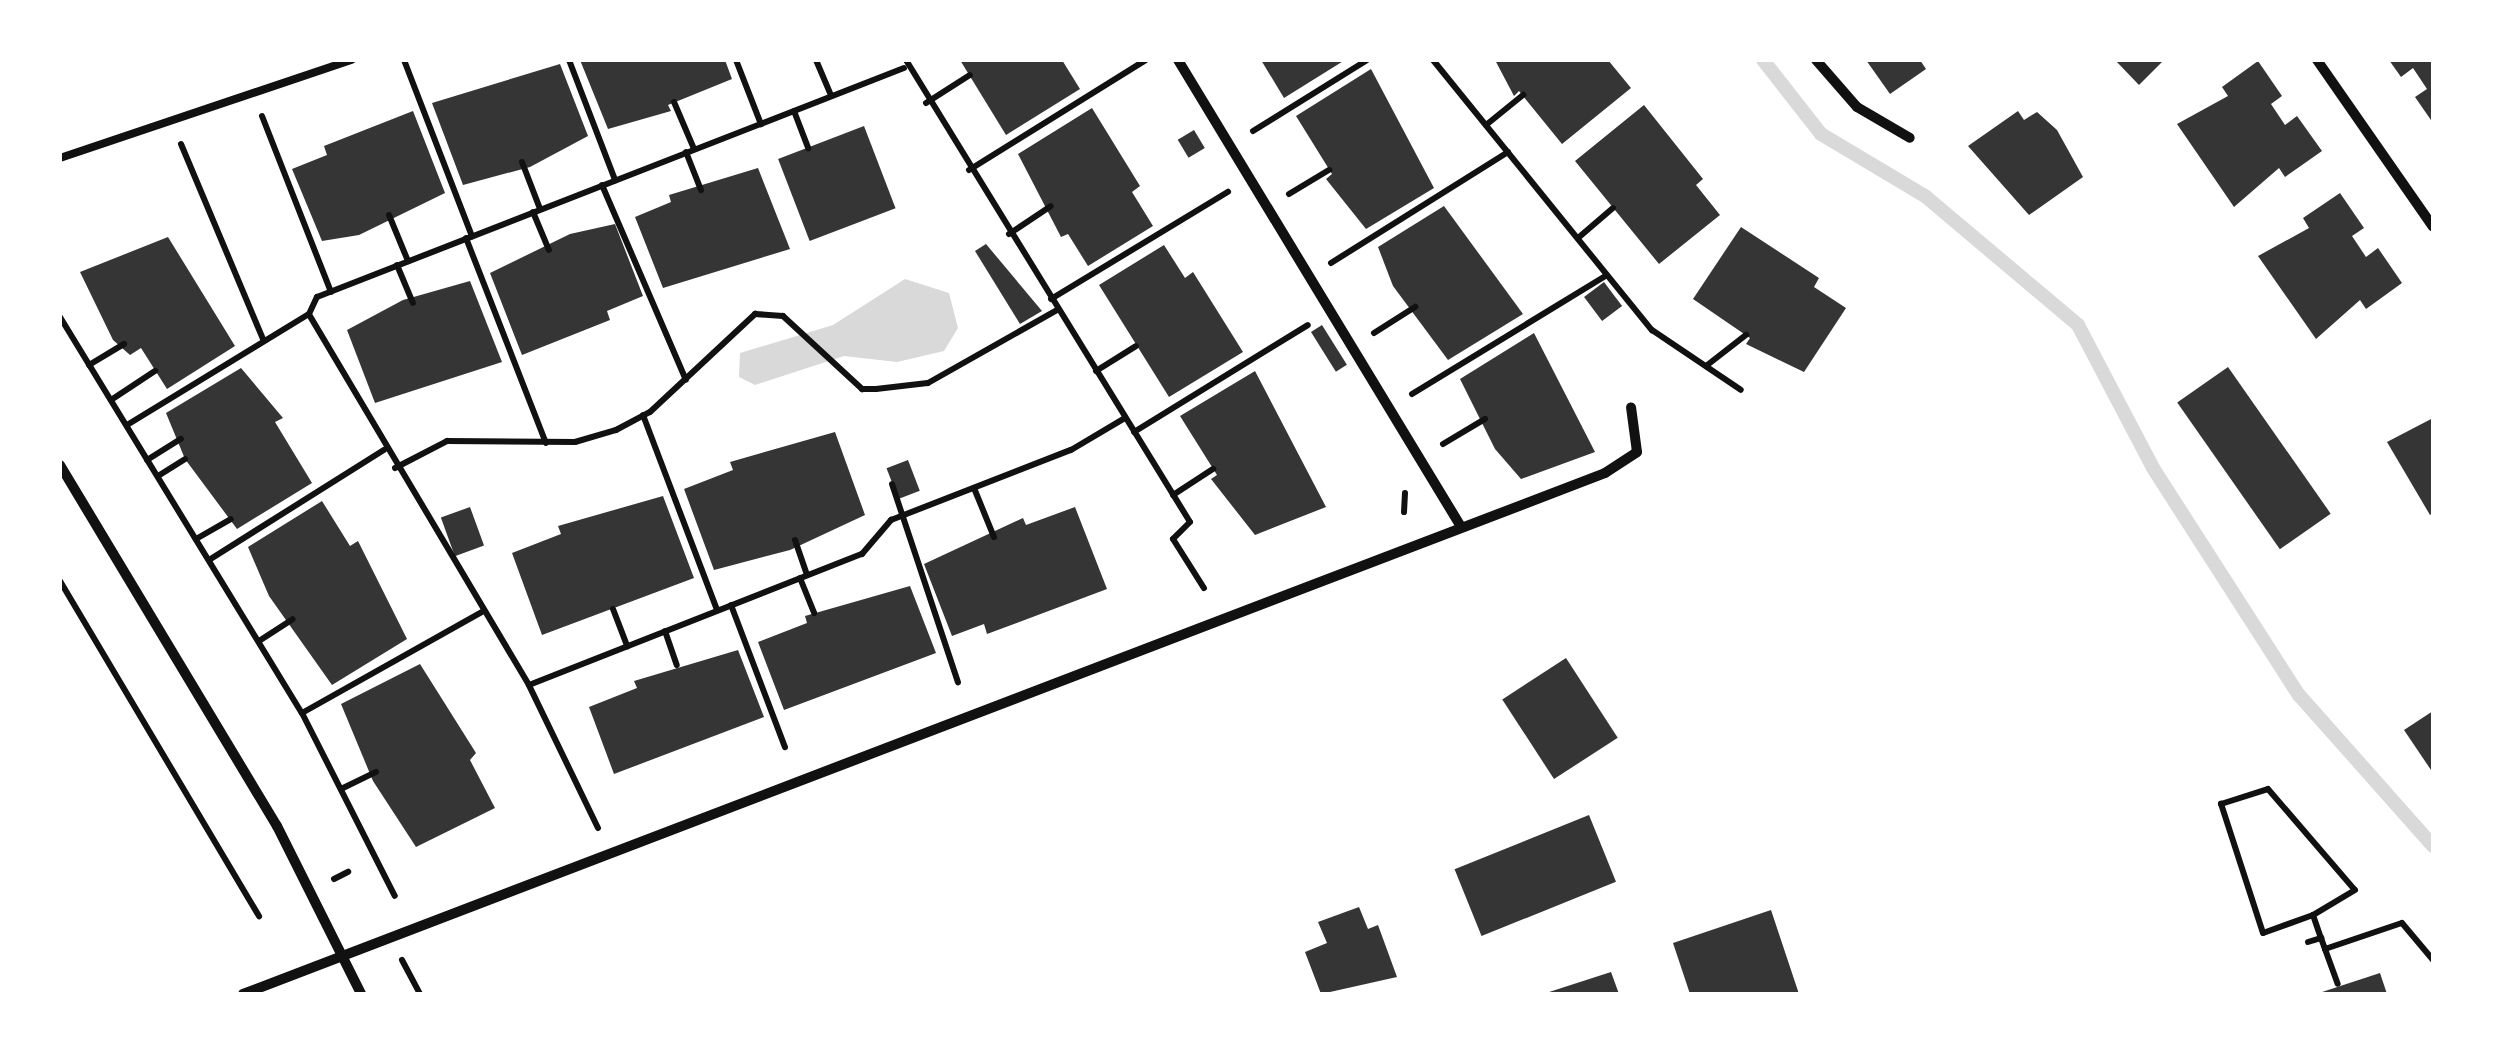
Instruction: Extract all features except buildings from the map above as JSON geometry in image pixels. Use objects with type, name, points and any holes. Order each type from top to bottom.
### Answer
[{"type":"street","points":[[1178,60],[1460,525]]},
{"type":"street","points":[[1816,60],[1857,107],[1910,138]]},
{"type":"street","points":[[2317,60],[2433,227]]},
{"type":"street","points":[[243,994],[1632,459],[1641,434],[1630,407]]},
{"type":"street","points":[[60,465],[277,826],[361,994]]},
{"type":"lane","points":[[60,158],[173,125],[352,60]]},
{"type":"path","points":[[404,60],[546,443]]},
{"type":"path","points":[[569,60],[615,180]]},
{"type":"path","points":[[736,60],[761,124]]},
{"type":"path","points":[[816,60],[832,96]]},
{"type":"path","points":[[968,170],[1146,60]]},
{"type":"path","points":[[1250,133],[1366,60]]},
{"type":"path","points":[[1433,60],[1652,330],[1741,390]]},
{"type":"path","points":[[127,425],[309,314],[330,292],[905,64],[1190,522],[1173,539],[1204,588]]},
{"type":"path","points":[[926,103],[970,75]]},
{"type":"path","points":[[254,96],[330,292]]},
{"type":"path","points":[[1486,125],[1523,96]]},
{"type":"path","points":[[674,102],[702,190]]},
{"type":"path","points":[[794,111],[808,148]]},
{"type":"path","points":[[173,125],[263,339]]},
{"type":"path","points":[[1330,264],[1508,152]]},
{"type":"path","points":[[522,162],[549,250]]},
{"type":"path","points":[[1288,194],[1329,170]]},
{"type":"path","points":[[1051,299],[1250,179]]},
{"type":"path","points":[[602,185],[686,380]]},
{"type":"path","points":[[1010,234],[1051,206]]},
{"type":"path","points":[[1578,238],[1614,208]]},
{"type":"path","points":[[390,215],[408,261]]},
{"type":"path","points":[[398,266],[412,303]]},
{"type":"path","points":[[1411,395],[1608,275]]},
{"type":"path","points":[[1373,334],[1415,306]]},
{"type":"path","points":[[396,468],[447,441],[546,443],[643,416],[755,314],[795,325],[862,388],[916,387],[1057,310]]},
{"type":"path","points":[[1134,432],[1330,311]]},
{"type":"path","points":[[309,314],[384,450],[529,685],[608,853]]},
{"type":"path","points":[[60,317],[302,713],[395,896]]},
{"type":"path","points":[[1706,366],[1746,335]]},
{"type":"path","points":[[90,365],[124,344]]},
{"type":"path","points":[[1096,371],[1136,346]]},
{"type":"path","points":[[111,400],[155,372]]},
{"type":"path","points":[[643,416],[716,610]]},
{"type":"path","points":[[529,685],[868,550],[897,518],[974,488],[1126,418]]},
{"type":"path","points":[[1442,444],[1485,420]]},
{"type":"path","points":[[148,460],[181,439]]},
{"type":"path","points":[[208,560],[384,450]]},
{"type":"path","points":[[158,476],[185,459]]},
{"type":"path","points":[[1173,494],[1213,470]]},
{"type":"path","points":[[892,484],[897,518],[958,682]]},
{"type":"path","points":[[974,488],[994,537]]},
{"type":"path","points":[[196,539],[231,519]]},
{"type":"path","points":[[795,540],[814,613]]},
{"type":"path","points":[[60,581],[258,916]]},
{"type":"path","points":[[731,605],[786,747]]},
{"type":"path","points":[[613,609],[626,646]]},
{"type":"path","points":[[302,713],[484,611]]},
{"type":"path","points":[[258,641],[293,619]]},
{"type":"path","points":[[665,631],[678,664]]},
{"type":"path","points":[[341,789],[376,772]]},
{"type":"path","points":[[2268,789],[2355,890],[2313,916],[2263,932],[2221,804],[2268,789]]},
{"type":"path","points":[[2313,916],[2338,984]]},
{"type":"path","points":[[2325,949],[2402,923],[2433,960]]},
{"type":"path","points":[[2308,942],[2321,938]]},
{"type":"shaded area","points":[[905,279],[949,293],[958,328],[944,351],[897,362],[844,356],[755,385],[739,377],[740,353],[833,325]]},
{"type":"waterway","points":[[1763,60],[1821,134],[1925,196],[2078,325],[2153,468],[2299,695],[2433,846]]}]
